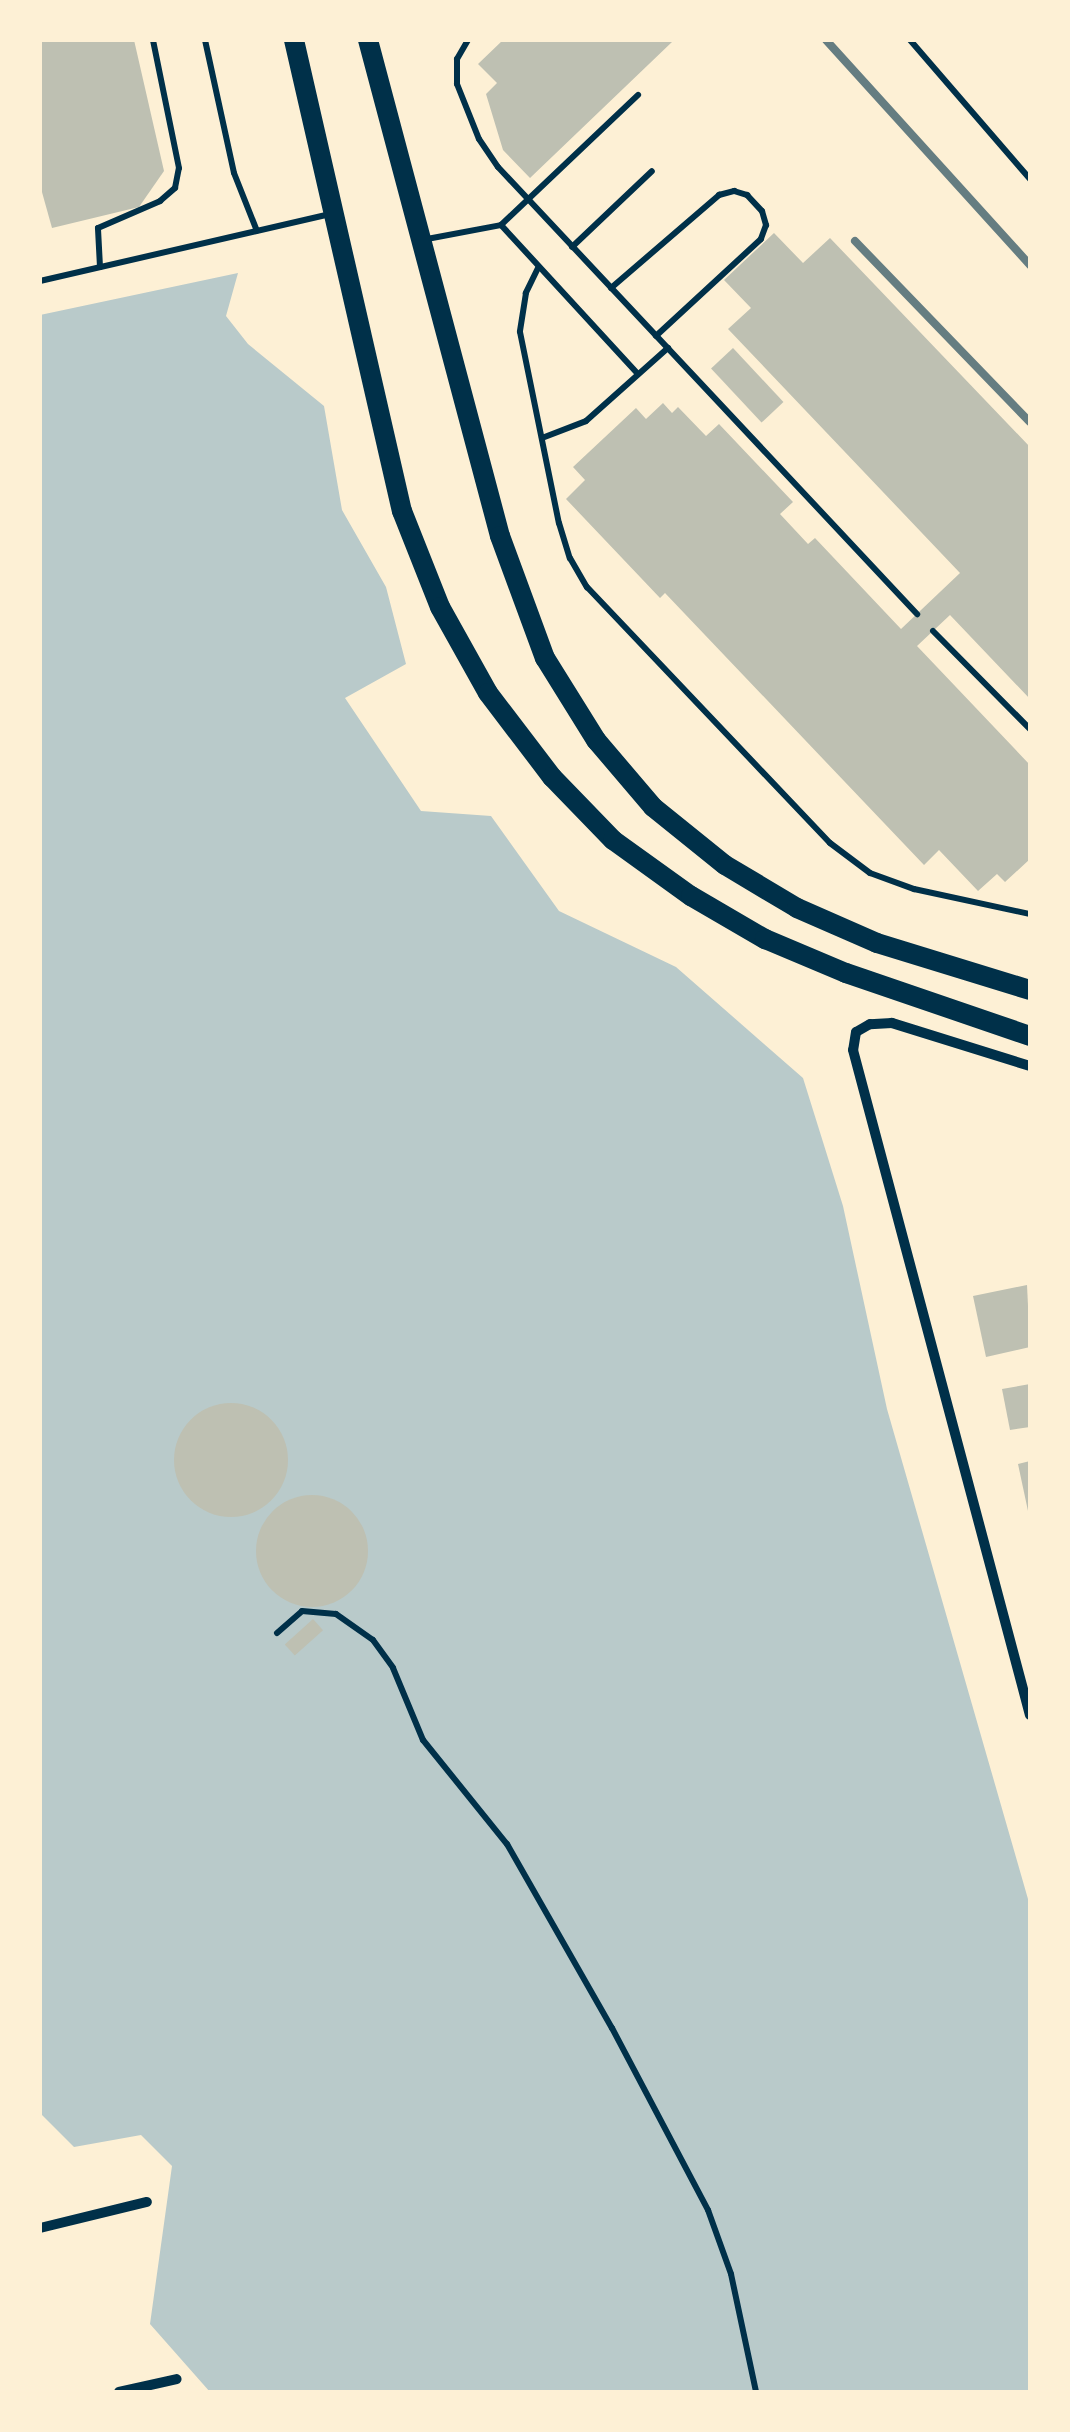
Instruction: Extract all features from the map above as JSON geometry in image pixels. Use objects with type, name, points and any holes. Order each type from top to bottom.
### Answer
[{"type":"main road","points":[[294,40],[402,511],[440,607],[488,693],[552,777],[613,840],[691,896],[765,939],[846,974],[1030,1036]]},
{"type":"main road","points":[[368,40],[500,536],[546,658],[596,740],[654,808],[725,865],[797,908],[876,942],[1030,990]]},
{"type":"street","points":[[1030,1066],[892,1023],[870,1024],[856,1032],[853,1050],[1030,1715]]},
{"type":"street","points":[[1017,1660],[1030,1657]]},
{"type":"street","points":[[40,2228],[147,2202]]},
{"type":"street","points":[[119,2392],[177,2380]]},
{"type":"lane","points":[[100,267],[98,228],[160,201],[176,188],[179,168],[153,40]]},
{"type":"lane","points":[[205,40],[234,173],[257,231]]},
{"type":"lane","points":[[468,40],[457,60],[458,84],[479,139],[528,200],[917,614]]},
{"type":"lane","points":[[910,40],[1030,179]]},
{"type":"lane","points":[[421,240],[501,225],[638,95]]},
{"type":"lane","points":[[572,247],[652,171]]},
{"type":"lane","points":[[611,288],[719,196],[734,191],[747,194],[762,210],[766,225],[761,240],[656,336]]},
{"type":"lane","points":[[40,281],[331,214]]},
{"type":"lane","points":[[501,225],[638,374]]},
{"type":"lane","points":[[538,268],[526,292],[520,332],[560,523],[570,558],[587,587],[830,843],[870,873],[914,888],[1030,914]]},
{"type":"lane","points":[[542,438],[586,421],[668,348]]},
{"type":"lane","points":[[933,631],[1030,729]]},
{"type":"lane","points":[[277,1633],[302,1611],[319,1612],[336,1614],[373,1640],[394,1668],[423,1740],[507,1844],[612,2028],[708,2210],[731,2274],[756,2392]]},
{"type":"shaded area","points":[[238,273],[226,316],[248,344],[324,406],[342,510],[386,587],[406,664],[345,698],[421,811],[491,816],[559,911],[676,967],[803,1078],[843,1206],[887,1409],[1030,1906],[1030,2392],[210,2392],[150,2324],[172,2166],[141,2135],[74,2147],[40,2113],[40,315]]},
{"type":"building","points":[[40,40],[134,40],[164,171],[139,207],[52,228],[40,185]]},
{"type":"building","points":[[503,40],[672,42],[530,178],[503,150],[486,94],[497,83],[478,64]]},
{"type":"building","points":[[774,233],[803,263],[830,238],[1030,447],[1030,699],[950,615],[917,646],[1030,765],[1030,859],[1005,882],[997,874],[978,891],[939,850],[924,865],[665,593],[660,598],[566,499],[585,480],[573,467],[636,408],[646,419],[663,403],[672,413],[678,407],[706,436],[719,424],[793,502],[780,514],[808,544],[815,538],[901,629],[960,573],[728,329],[751,308],[724,280]]},
{"type":"building","points":[[733,348],[783,402],[762,423],[711,368]]},
{"type":"building","points":[[1027,1285],[1030,1347],[986,1357],[973,1296]]},
{"type":"building","points":[[1030,1384],[1030,1427],[1010,1430],[1002,1389]]},
{"type":"building","points":[[231,1403],[253,1408],[271,1420],[283,1438],[288,1460],[283,1482],[271,1500],[253,1512],[231,1517],[209,1512],[191,1500],[179,1482],[174,1460],[179,1438],[191,1420],[209,1408]]},
{"type":"building","points":[[1030,1461],[1030,1511],[1028,1511],[1018,1464]]},
{"type":"building","points":[[312,1495],[333,1499],[352,1511],[364,1530],[368,1551],[364,1572],[352,1591],[333,1603],[312,1607],[291,1603],[272,1591],[260,1572],[256,1551],[260,1530],[272,1511],[291,1499]]},
{"type":"building","points":[[313,1619],[323,1630],[295,1656],[285,1644]]},
{"type":"railway","points":[[826,40],[1030,265]]},
{"type":"railway","points":[[855,241],[1030,422]]}]
